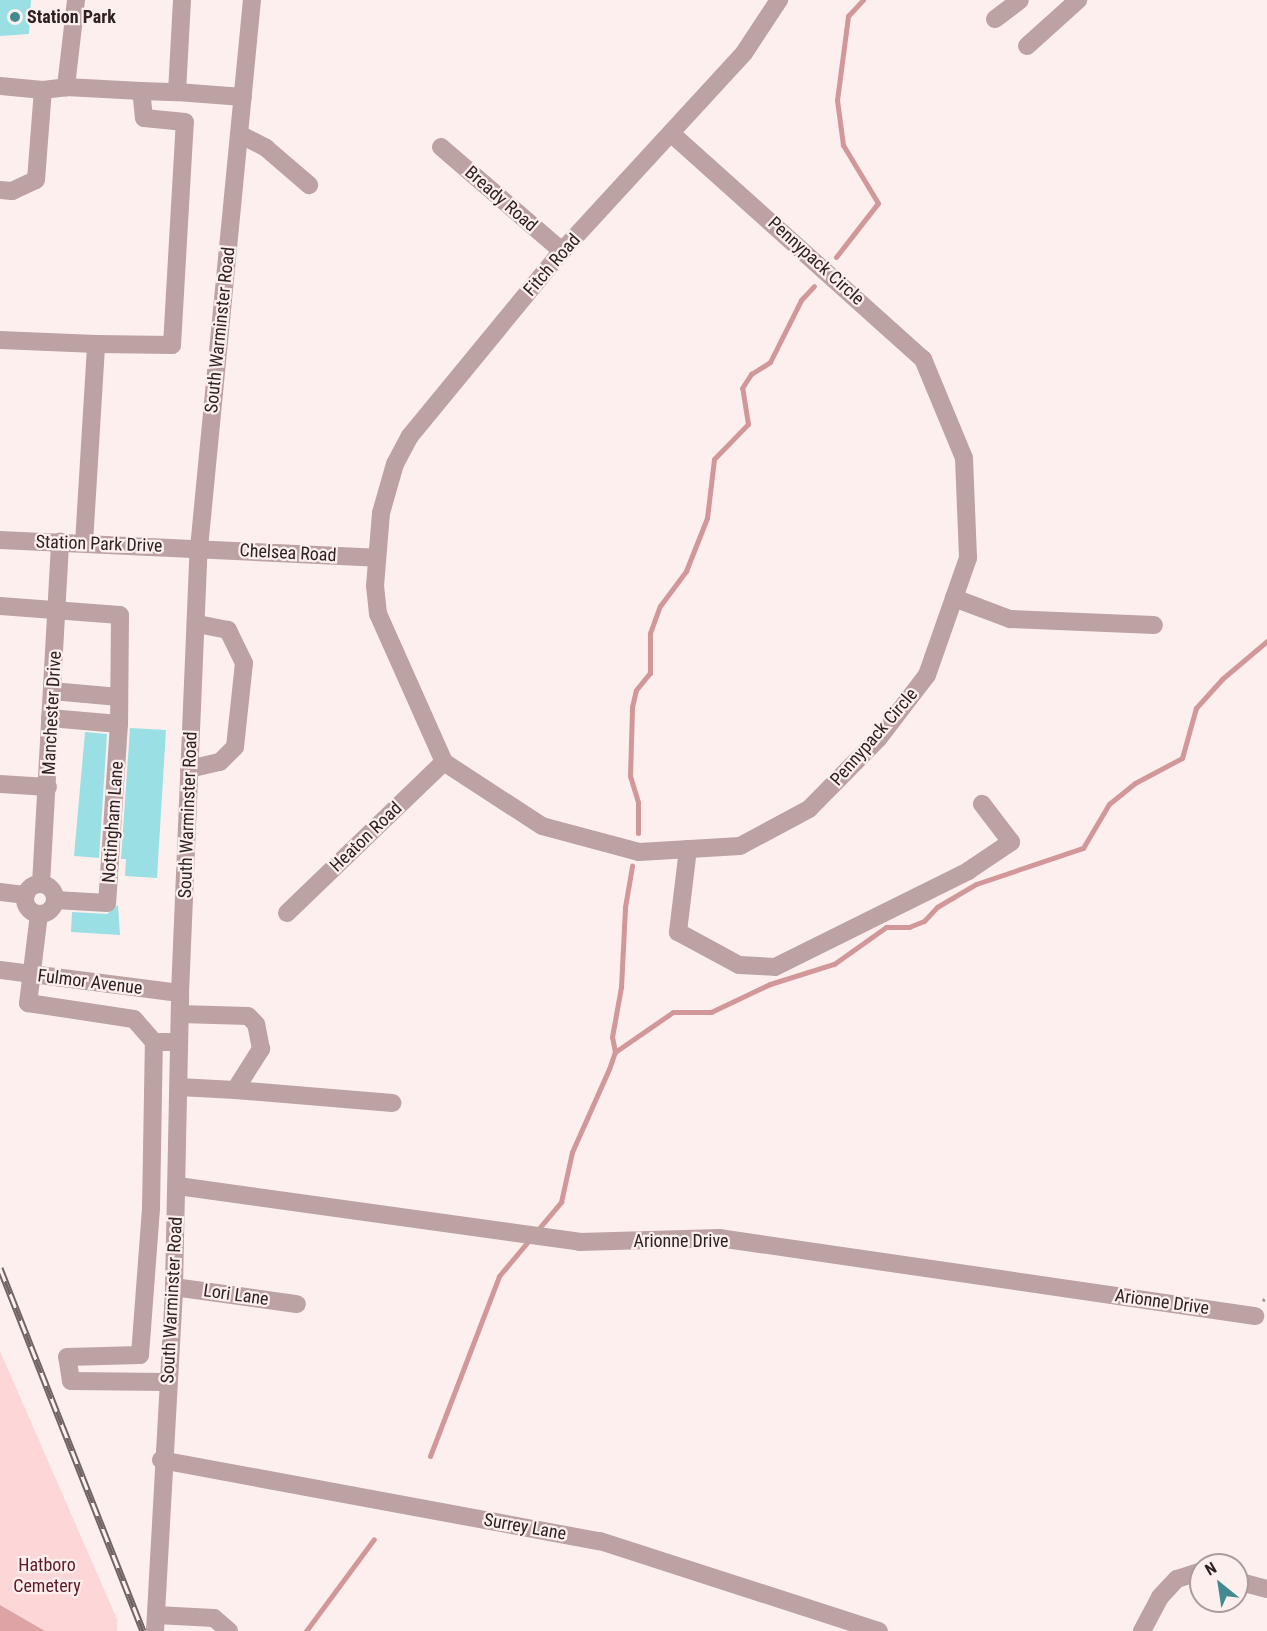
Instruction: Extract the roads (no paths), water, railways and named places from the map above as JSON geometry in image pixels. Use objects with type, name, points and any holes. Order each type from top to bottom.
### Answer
[{"type":"street","points":[[66,87],[76,0]]},
{"type":"street","points":[[177,92],[182,0]]},
{"type":"street","name":"South Warminster Road","points":[[155,1623],[161,1460],[174,1287],[178,1186],[180,993],[199,548],[252,0]]},
{"type":"street","name":"Fitch Road","points":[[377,558],[381,513],[395,464],[410,436],[562,252],[673,135],[744,53],[779,0]]},
{"type":"street","points":[[995,19],[1020,0]]},
{"type":"street","points":[[1027,46],[1078,0]]},
{"type":"street","points":[[0,86],[44,90],[66,87],[177,92],[243,97]]},
{"type":"street","points":[[0,190],[12,191],[36,180],[44,90]]},
{"type":"street","points":[[0,340],[172,345],[185,122],[144,118],[141,91]]},
{"type":"street","points":[[239,134],[266,148],[309,185]]},
{"type":"street","name":"Pennypack Circle","points":[[444,762],[542,826],[639,852],[740,846],[808,809],[878,739],[927,675],[968,558],[964,458],[923,359],[673,135]]},
{"type":"street","name":"Bready Road","points":[[441,147],[562,252]]},
{"type":"street","points":[[84,543],[96,344]]},
{"type":"street","name":"Station Park Drive","points":[[0,540],[199,548]]},
{"type":"street","name":"Manchester Drive","points":[[41,884],[60,542]]},
{"type":"street","name":"Chelsea Road","points":[[199,548],[377,558]]},
{"type":"street","points":[[377,558],[378,614],[444,762]]},
{"type":"street","points":[[954,598],[1010,620],[1154,625]]},
{"type":"street","points":[[0,606],[120,615],[119,724],[50,718]]},
{"type":"street","points":[[189,769],[220,762],[235,747],[244,663],[228,630],[196,624]]},
{"type":"street","points":[[52,691],[119,697]]},
{"type":"street","name":"Nottingham Lane","points":[[55,900],[107,903],[119,724]]},
{"type":"street","name":"Heaton Road","points":[[287,913],[444,762]]},
{"type":"street","points":[[0,784],[48,787]]},
{"type":"street","points":[[688,849],[678,932],[739,965],[775,967],[968,871],[1011,842],[982,804]]},
{"type":"street","points":[[0,892],[26,895],[41,884],[50,887],[55,900],[48,912],[39,914],[27,905],[26,895]]},
{"type":"street","points":[[39,914],[28,1003],[134,1019],[154,1042],[151,1208],[140,1355]]},
{"type":"street","name":"Fulmor Avenue","points":[[0,970],[180,993]]},
{"type":"street","points":[[121,1017],[126,986]]},
{"type":"street","points":[[180,1014],[222,1012],[248,1016],[256,1024],[261,1049],[235,1090]]},
{"type":"street","points":[[154,1042],[179,1042]]},
{"type":"street","points":[[179,1087],[392,1103]]},
{"type":"street","points":[[152,1167],[178,1166]]},
{"type":"street","name":"Arionne Drive","points":[[178,1186],[542,1234],[579,1242],[718,1238],[1255,1316]]},
{"type":"street","points":[[151,1208],[177,1210]]},
{"type":"street","name":"Lori Lane","points":[[174,1287],[297,1304]]},
{"type":"street","points":[[143,1317],[172,1316]]},
{"type":"street","points":[[167,1382],[71,1382],[67,1357],[169,1355]]},
{"type":"street","name":"Surrey Lane","points":[[161,1460],[600,1540],[879,1631]]},
{"type":"street","points":[[1142,1631],[1160,1597],[1177,1579],[1189,1575]]},
{"type":"street","points":[[1249,1584],[1267,1589]]},
{"type":"street","points":[[155,1623],[214,1618],[229,1631]]},
{"type":"waterway","points":[[836,257],[878,203],[843,145],[837,100],[848,16],[863,0]]},
{"type":"waterway","points":[[638,833],[638,802],[630,776],[632,707],[636,690],[650,673],[650,633],[660,606],[686,571],[707,518],[714,459],[748,424],[742,388],[751,374],[770,362],[801,300],[814,286]]},
{"type":"waterway","points":[[615,1052],[673,1012],[711,1012],[770,984],[834,964],[886,927],[909,927],[924,921],[937,907],[976,884],[1083,848],[1109,804],[1135,783],[1182,758],[1196,708],[1222,679],[1267,641]]},
{"type":"waterway","points":[[430,1456],[499,1276],[561,1202],[572,1152],[615,1052],[612,1037],[621,987],[625,907],[632,866]]},
{"type":"waterway","points":[[306,1631],[374,1539]]},
{"type":"railway","points":[[0,1268],[143,1631]]},
{"type":"place","name":"Station Park","points":[[15,17]]},
{"type":"park label","name":"Hatboro Cemetery","points":[[47,1576]]}]
